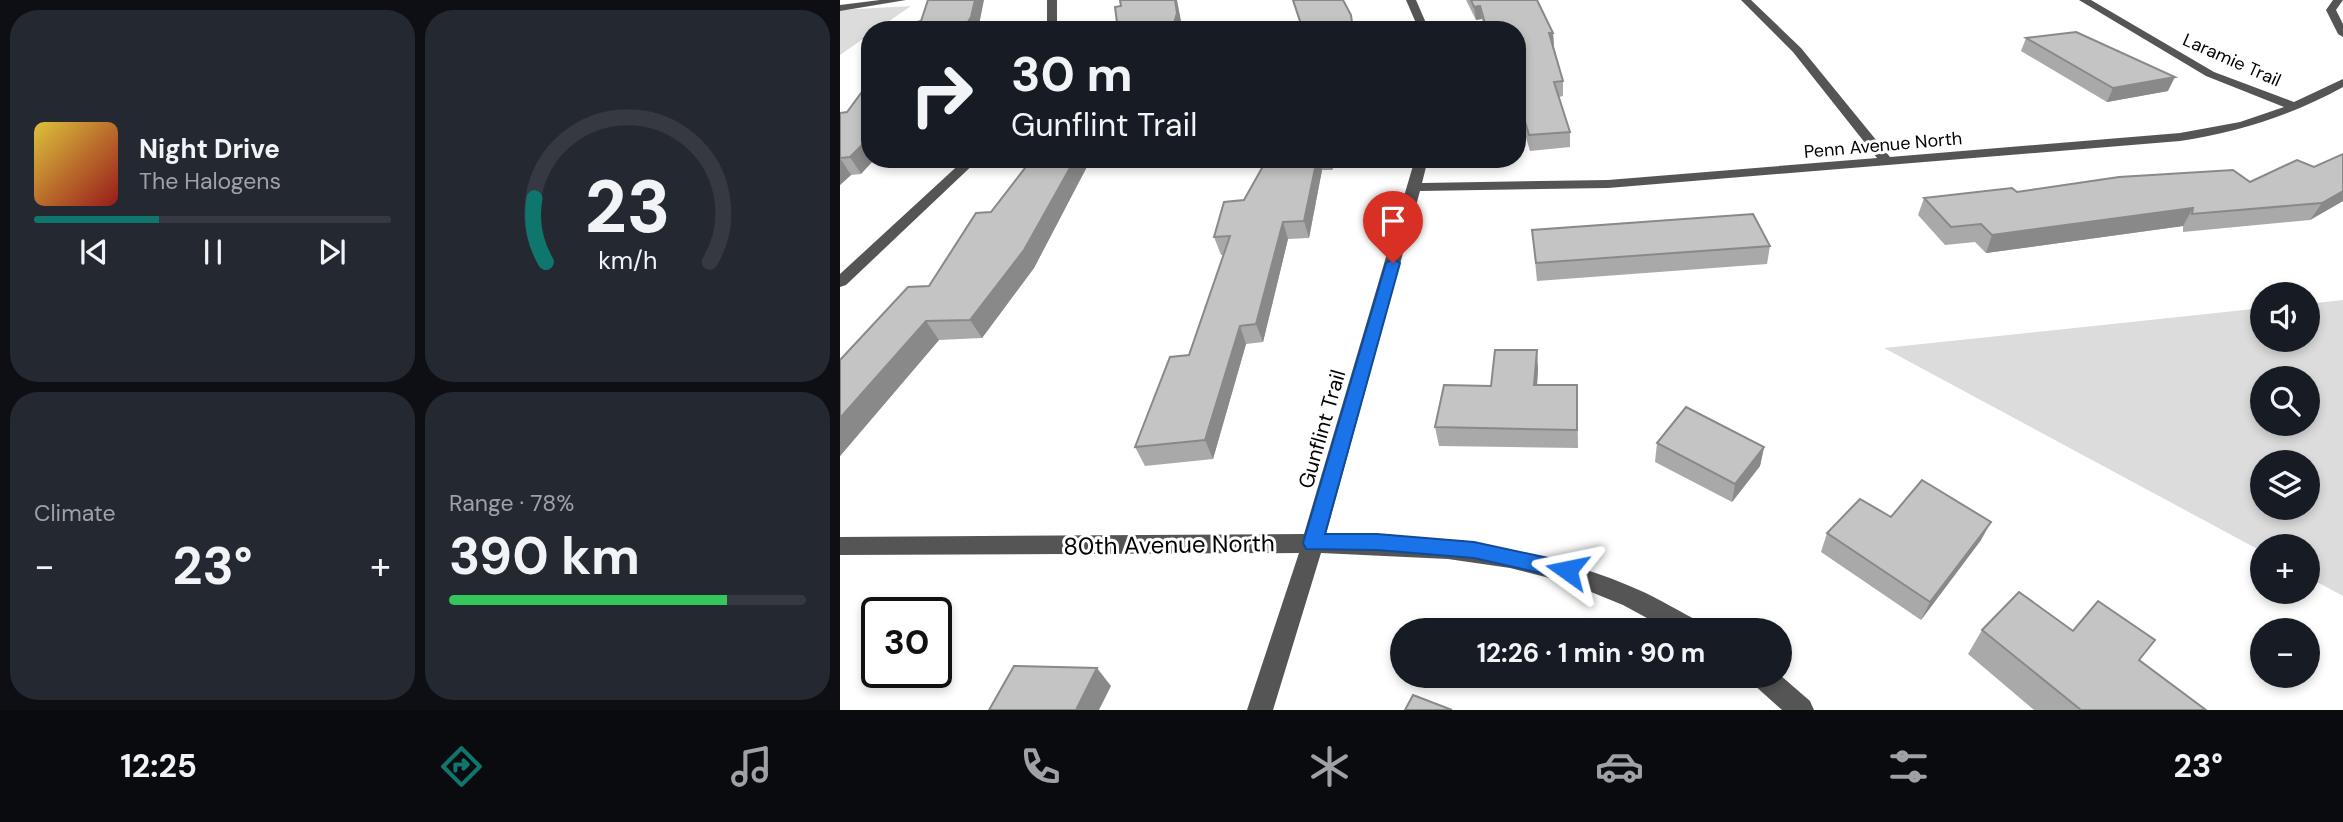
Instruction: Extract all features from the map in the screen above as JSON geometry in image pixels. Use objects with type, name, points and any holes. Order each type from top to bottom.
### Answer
[{"type":"street","points":[[840,8],[901,0]]},
{"type":"street","points":[[1052,0],[1052,21]]},
{"type":"street","points":[[1411,0],[1420,21]]},
{"type":"street","points":[[1746,0],[1797,50],[1888,163]]},
{"type":"street","name":"Laramie Trail","points":[[2084,0],[2210,74],[2296,107]]},
{"type":"street","points":[[2338,0],[2332,10],[2343,34]]},
{"type":"street","name":"Penn Avenue North","points":[[1415,187],[1608,184],[1888,163],[2221,132],[2254,124],[2296,107],[2343,82]]},
{"type":"street","points":[[840,282],[963,168]]},
{"type":"street","name":"Gunflint Trail","points":[[1260,710],[1313,543],[1420,168]]},
{"type":"street","name":"80th Avenue North","points":[[840,547],[1377,542],[1474,550],[1567,570],[1661,610],[1673,618]]},
{"type":"street","points":[[1776,688],[1801,710]]},
{"type":"shaded area","points":[[911,6],[889,21],[861,21],[861,40],[840,55],[840,10]]},
{"type":"shaded area","points":[[2343,300],[2343,596],[2320,584],[2320,534],[2250,534],[2250,545],[1884,348],[2250,309],[2250,352],[2320,352],[2320,303]]},
{"type":"building","points":[[928,0],[975,0],[969,21],[921,21]]},
{"type":"building","points":[[1120,0],[1175,0],[1177,13],[1175,21],[1117,21],[1115,7],[1121,6]]},
{"type":"building","points":[[1293,0],[1343,0],[1352,21],[1300,21]]},
{"type":"building","points":[[1471,0],[1537,0],[1553,33],[1549,33],[1563,81],[1554,82],[1570,132],[1529,135],[1526,125],[1526,21],[1484,21],[1480,6],[1474,7]]},
{"type":"building","points":[[2076,32],[2175,77],[2113,88],[2026,38]]},
{"type":"building","points":[[861,93],[861,146],[850,157],[840,158],[840,113],[847,112]]},
{"type":"building","points":[[2343,154],[2343,191],[2322,203],[2192,214],[2193,208],[1992,235],[1981,224],[1951,227],[1924,198],[2012,188],[2017,192],[2119,177],[2233,170],[2250,182],[2297,160],[2314,167]]},
{"type":"building","points":[[1025,168],[1070,168],[1024,250],[970,320],[926,321],[840,418],[840,360],[908,287],[929,286],[976,213],[991,212]]},
{"type":"building","points":[[1262,168],[1315,168],[1304,221],[1283,222],[1256,324],[1240,326],[1205,440],[1135,447],[1170,357],[1189,355],[1230,236],[1214,237],[1224,202],[1244,200]]},
{"type":"building","points":[[1753,214],[1770,246],[1536,263],[1532,230]]},
{"type":"building","points":[[1495,350],[1537,350],[1534,385],[1577,385],[1577,430],[1435,427],[1444,385],[1491,386]]},
{"type":"building","points":[[1686,407],[1764,447],[1735,484],[1657,443]]},
{"type":"building","points":[[1922,480],[1991,522],[1930,602],[1827,533],[1860,499],[1891,517]]},
{"type":"building","points":[[2019,592],[2073,631],[2098,601],[2155,640],[2139,660],[2206,710],[2081,710],[1982,630]]},
{"type":"building","points":[[1014,666],[1097,668],[1076,710],[989,710]]},
{"type":"building","points":[[1413,695],[1452,710],[1405,710]]},
{"type":"route","points":[[1393,263],[1313,543],[1377,542],[1474,550],[1567,570]]}]
